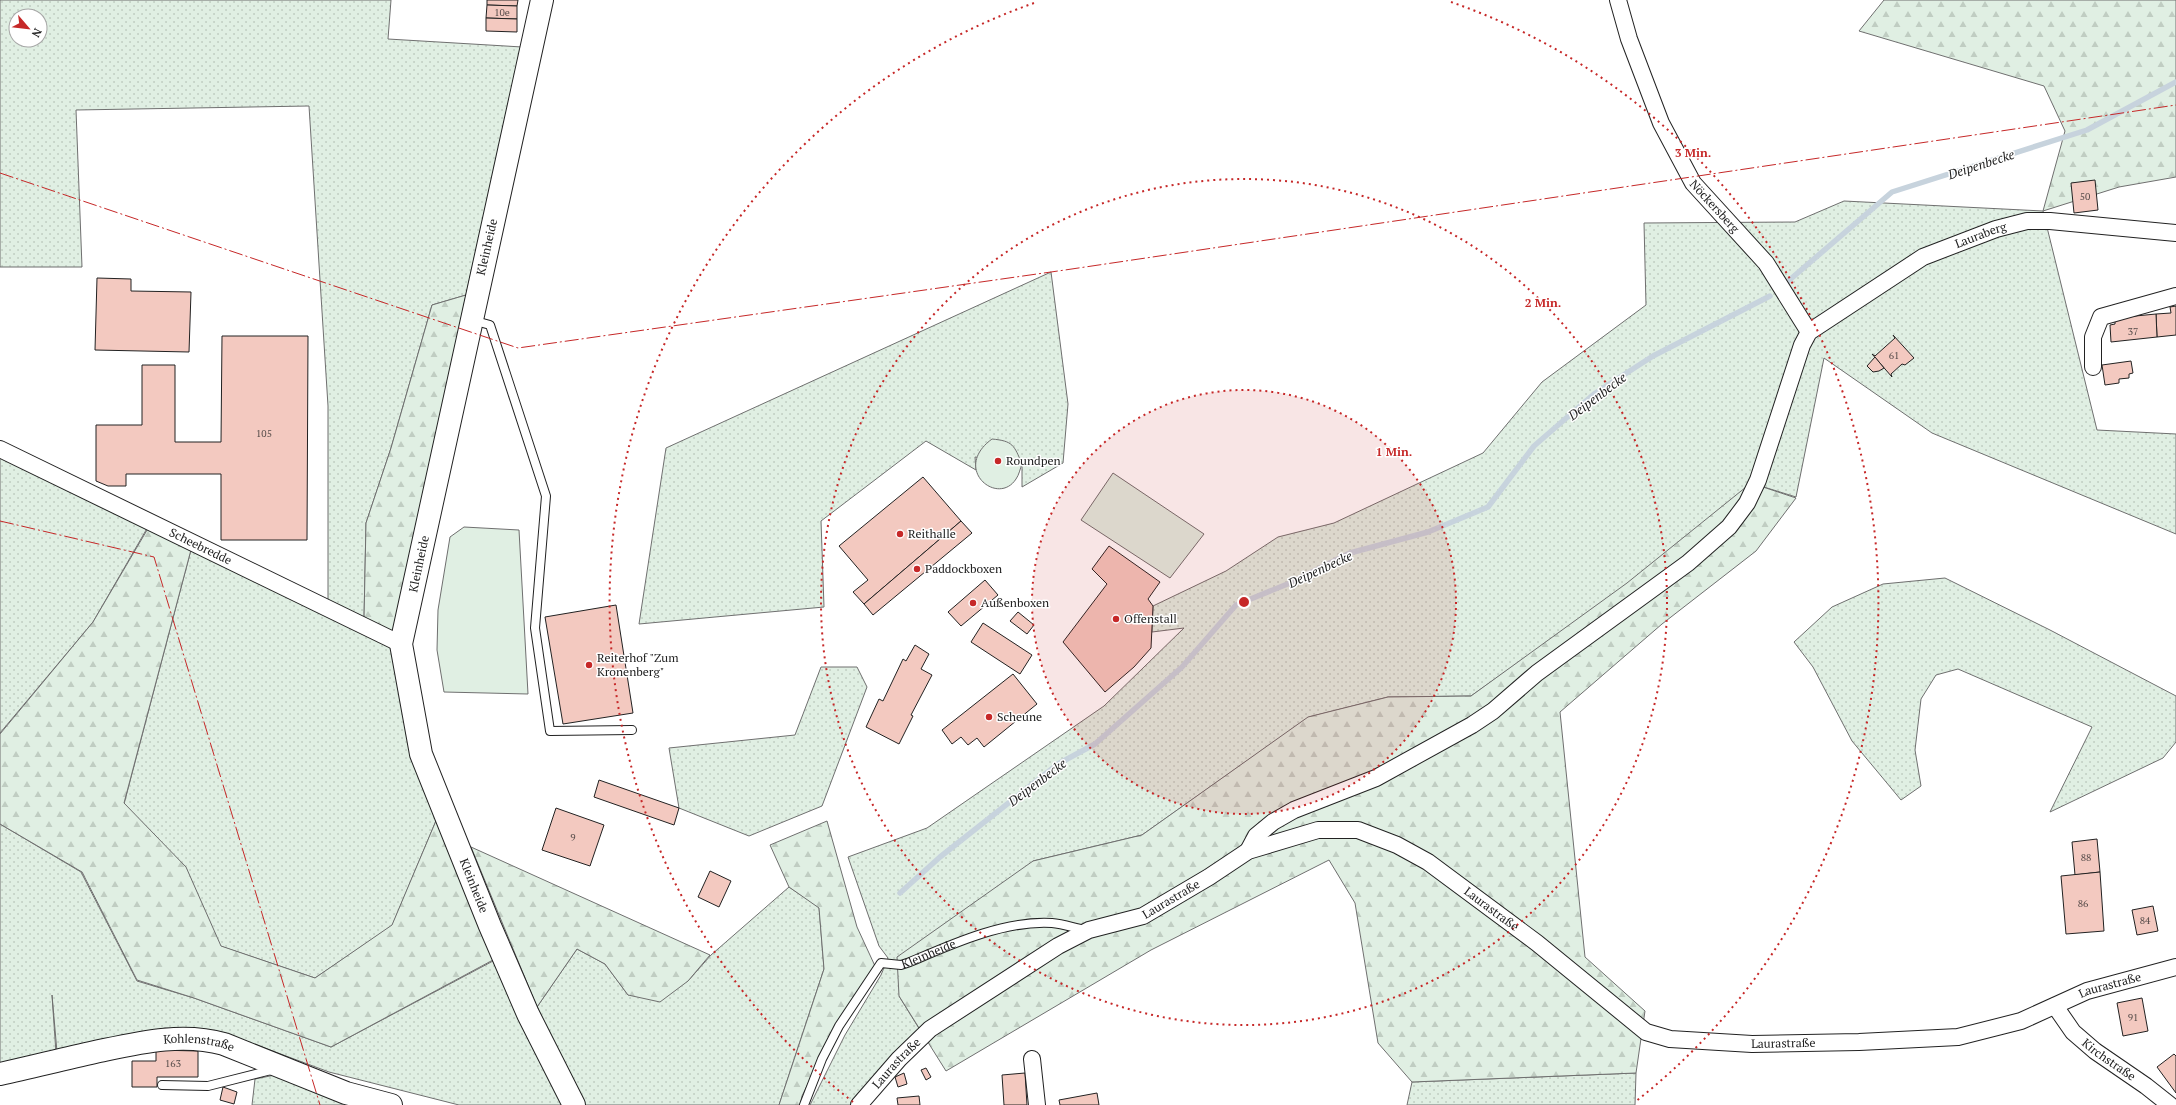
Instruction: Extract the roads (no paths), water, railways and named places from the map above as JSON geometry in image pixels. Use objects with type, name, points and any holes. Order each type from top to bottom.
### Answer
[{"type":"street","name":"Kleinheide","points":[[542,0],[401,644],[421,754],[526,1007],[574,1105]]},
{"type":"street","name":"Nöckersberg","points":[[1618,0],[1629,39],[1661,123],[1692,182],[1766,263],[1809,332]]},
{"type":"street","name":"Lauraberg","points":[[1809,332],[1923,257],[1996,229],[2027,221],[2050,221],[2176,233]]},
{"type":"street","points":[[2093,367],[2093,337],[2101,317],[2176,296]]},
{"type":"street","points":[[1248,850],[1256,836],[1273,822],[1294,810],[1376,778],[1472,725],[1493,711],[1537,673],[1688,563],[1729,527],[1747,503],[1758,480],[1802,345],[1809,332]]},
{"type":"street","name":"Scheebredde","points":[[0,449],[401,644]]},
{"type":"street","name":"Laurastraße","points":[[859,1105],[899,1059],[930,1029],[1058,946],[1089,930],[1143,916],[1210,877],[1248,850],[1318,830],[1358,830],[1397,845],[1428,862],[1529,937],[1646,1032],[1670,1038],[1752,1044],[1859,1042],[1958,1037],[2021,1021],[2087,991],[2176,967]]},
{"type":"street","name":"Kirchstraße","points":[[2056,1006],[2073,1032],[2084,1042],[2170,1105]]},
{"type":"street","name":"Kohlenstraße","points":[[0,1074],[138,1043],[189,1038],[210,1040],[224,1044],[346,1093],[391,1105]]},
{"type":"street","points":[[1032,1059],[1037,1105]]},
{"type":"lane","points":[[471,320],[490,325],[546,496],[535,628],[550,731],[632,730]]},
{"type":"lane","name":"Kleinheide","points":[[804,1105],[822,1059],[839,1026],[881,963],[906,964],[976,935],[1019,926],[1052,923],[1089,930]]},
{"type":"lane","points":[[162,1085],[208,1086],[282,1067]]},
{"type":"waterway","name":"Deipenbecke","points":[[1786,283],[1892,192],[2087,130],[2176,82]]},
{"type":"waterway","name":"Deipenbecke","points":[[900,893],[940,857],[1058,764],[1095,744],[1182,667],[1236,605],[1290,583],[1350,553],[1428,532],[1488,507],[1534,446],[1594,394],[1653,356],[1770,296]]},
{"type":"place","name":"Roundpen","points":[[998,461]]},
{"type":"place","name":"Reithalle","points":[[900,534]]},
{"type":"place","name":"Paddockboxen","points":[[917,569]]},
{"type":"place","name":"Außenboxen","points":[[973,603]]},
{"type":"place","name":"Offenstall","points":[[1116,619]]},
{"type":"place","name":"Reiterhof \"Zum Kronenberg\"","points":[[589,665]]},
{"type":"place","name":"Scheune","points":[[989,717]]}]
